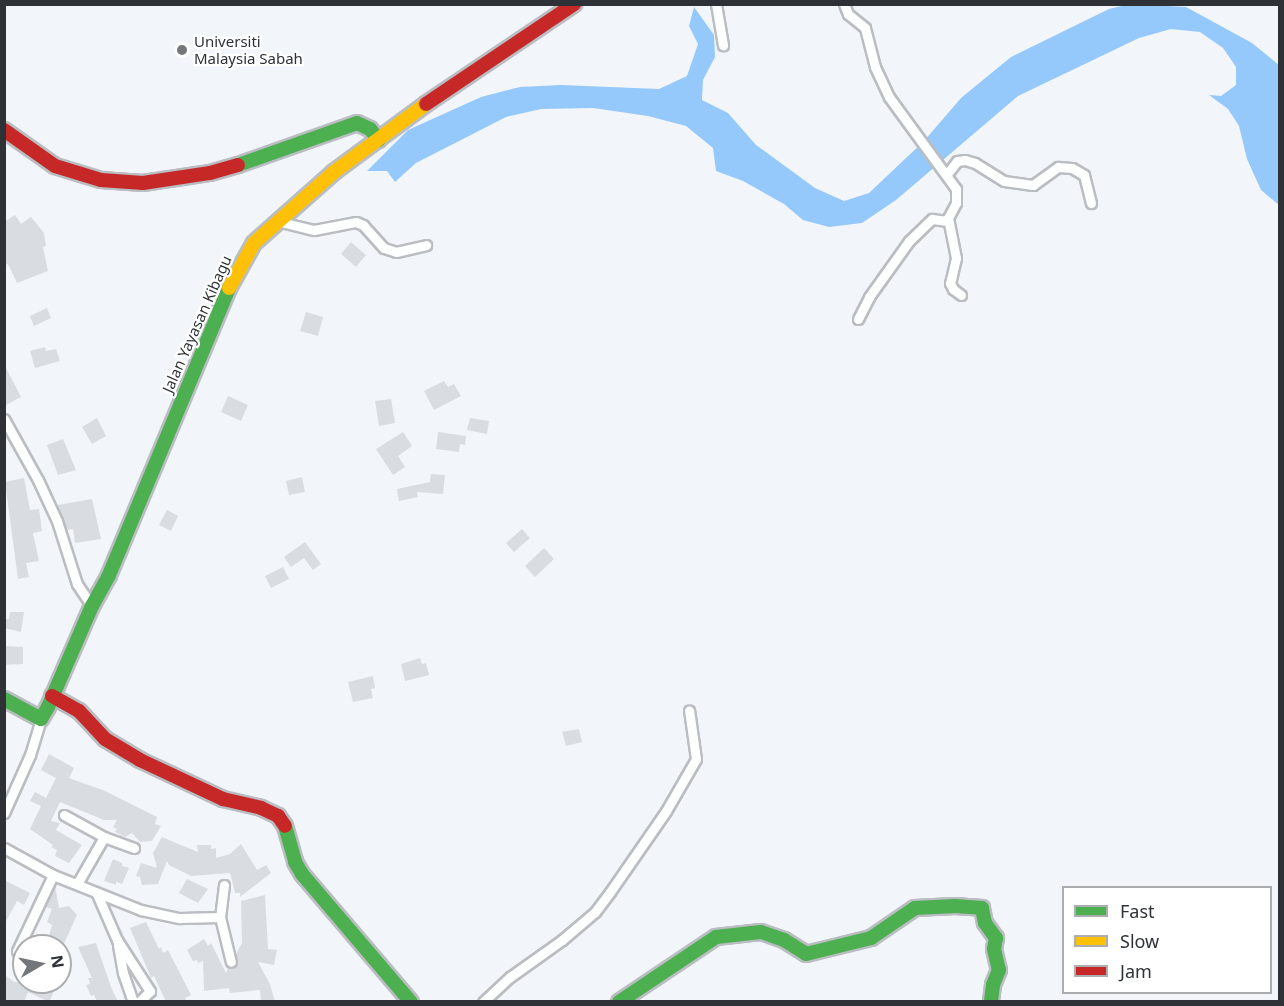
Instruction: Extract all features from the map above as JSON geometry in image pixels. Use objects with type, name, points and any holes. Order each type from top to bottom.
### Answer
[{"type":"street","name":"Jalan Yayasan Kibagu","points":[[40,719],[92,606],[109,575],[234,275],[246,253],[278,221],[334,172],[434,98],[574,4]]},
{"type":"street","points":[[716,4],[723,45]]},
{"type":"street","points":[[844,4],[848,14],[865,28],[880,82],[918,141],[944,170],[957,195],[948,222],[956,258],[950,283],[953,289],[961,295]]},
{"type":"street","points":[[4,130],[55,166],[101,180],[143,183],[193,177],[249,162],[357,123],[370,129],[379,140]]},
{"type":"street","points":[[944,170],[957,161],[965,160],[1004,181],[1033,184],[1058,167],[1072,168],[1084,175],[1091,203]]},
{"type":"street","points":[[858,319],[869,297],[909,241],[932,219],[948,222]]},
{"type":"street","points":[[278,221],[314,230],[356,222],[363,225],[384,248],[396,252],[426,244]]},
{"type":"street","points":[[4,419],[38,480],[57,521],[77,584],[92,606]]},
{"type":"street","points":[[52,696],[79,711],[105,739],[140,760],[223,799],[261,808],[284,820],[295,862],[302,874],[411,1002]]},
{"type":"street","points":[[4,699],[40,719],[30,755],[4,813]]},
{"type":"street","points":[[483,1002],[510,977],[562,940],[595,912],[610,892],[666,811],[696,759],[689,710]]},
{"type":"street","points":[[64,815],[104,837],[134,848]]},
{"type":"street","points":[[77,884],[104,837]]},
{"type":"street","points":[[4,848],[53,875],[97,894],[156,914],[180,918],[220,917]]},
{"type":"street","points":[[25,934],[53,875]]},
{"type":"street","points":[[224,885],[220,917],[231,962]]},
{"type":"street","points":[[97,894],[117,939],[150,990],[139,1002]]},
{"type":"street","points":[[619,1002],[630,993],[652,982],[702,944],[716,937],[761,932],[784,940],[806,954],[870,938],[915,908],[955,906],[981,908],[985,923],[996,938],[994,949],[999,970],[993,985],[991,1002]]},
{"type":"street","points":[[117,939],[123,973],[132,1002]]},
{"type":"water","points":[[1130,4],[1186,7],[1252,43],[1279,65],[1279,205],[1261,190],[1247,159],[1239,126],[1228,109],[1209,95],[1221,96],[1236,85],[1236,67],[1223,48],[1200,32],[1171,29],[1139,38],[1018,96],[896,200],[862,223],[829,227],[803,220],[784,204],[743,181],[716,171],[713,148],[686,126],[648,116],[593,108],[541,109],[506,117],[416,163],[395,182],[387,171],[367,171],[408,130],[481,97],[520,87],[561,85],[659,89],[687,76],[698,44],[689,26],[694,7],[714,35],[715,57],[703,80],[702,100],[728,113],[756,145],[815,188],[844,201],[869,193],[924,141],[961,98],[1011,57],[1109,9]]},
{"type":"building","points":[[15,215],[21,224],[31,217],[44,233],[46,246],[43,247],[48,271],[17,283],[8,264],[4,265],[4,222]]},
{"type":"building","points":[[351,242],[366,255],[356,267],[341,254]]},
{"type":"building","points":[[47,308],[51,318],[34,326],[30,316]]},
{"type":"building","points":[[306,312],[323,317],[318,336],[300,331]]},
{"type":"building","points":[[45,347],[46,351],[56,349],[60,361],[35,368],[30,351]]},
{"type":"building","points":[[4,364],[21,397],[4,406]]},
{"type":"building","points":[[444,381],[448,387],[454,384],[461,396],[434,410],[424,391]]},
{"type":"building","points":[[228,396],[248,405],[241,421],[221,412]]},
{"type":"building","points":[[391,399],[395,423],[379,426],[375,401]]},
{"type":"building","points":[[97,418],[106,436],[92,444],[82,427]]},
{"type":"building","points":[[470,418],[489,421],[487,434],[467,430]]},
{"type":"building","points":[[403,432],[412,446],[398,456],[405,467],[393,475],[376,449]]},
{"type":"building","points":[[438,432],[466,436],[465,445],[460,444],[459,452],[436,449]]},
{"type":"building","points":[[63,439],[76,470],[58,475],[47,445]]},
{"type":"building","points":[[431,474],[445,475],[443,494],[417,492],[418,497],[399,501],[397,489],[430,482]]},
{"type":"building","points":[[302,477],[305,492],[289,495],[286,481]]},
{"type":"building","points":[[24,478],[30,510],[39,509],[42,531],[33,533],[39,561],[26,563],[29,577],[18,579],[5,482]]},
{"type":"building","points":[[92,499],[101,539],[75,543],[73,529],[67,530],[58,505]]},
{"type":"building","points":[[167,510],[178,516],[171,531],[159,525]]},
{"type":"building","points":[[522,529],[530,538],[514,552],[506,543]]},
{"type":"building","points":[[305,542],[321,564],[313,570],[304,558],[291,567],[284,557]]},
{"type":"building","points":[[544,548],[554,559],[535,577],[525,566]]},
{"type":"building","points":[[283,567],[289,579],[271,588],[265,576]]},
{"type":"building","points":[[10,612],[24,612],[21,632],[4,628],[4,619],[9,619]]},
{"type":"building","points":[[4,646],[23,647],[23,664],[4,665]]},
{"type":"building","points":[[420,658],[422,664],[426,663],[429,675],[405,681],[401,664]]},
{"type":"building","points":[[373,676],[375,688],[371,689],[373,698],[353,702],[348,682]]},
{"type":"building","points":[[579,729],[582,742],[566,746],[562,732]]},
{"type":"building","points":[[49,754],[74,768],[69,778],[105,791],[157,817],[155,824],[161,826],[152,841],[140,842],[132,833],[125,837],[115,832],[117,829],[113,827],[117,820],[104,820],[60,802],[51,821],[60,823],[56,830],[82,845],[69,863],[55,856],[57,850],[51,847],[53,845],[30,829],[41,806],[30,801],[35,792],[46,798],[56,778],[41,770]]},
{"type":"building","points":[[162,837],[198,852],[197,845],[211,845],[211,849],[216,848],[216,858],[230,854],[241,844],[257,870],[266,865],[271,873],[240,897],[240,893],[235,893],[230,873],[191,876],[169,865],[167,861],[158,884],[142,885],[140,877],[136,876],[141,863],[157,868],[153,853]]},
{"type":"building","points":[[113,859],[129,868],[122,884],[116,882],[116,885],[104,881]]},
{"type":"building","points":[[187,879],[208,889],[198,903],[179,893]]},
{"type":"building","points":[[4,880],[30,893],[24,905],[17,901],[4,925]]},
{"type":"building","points":[[55,886],[59,908],[69,906],[77,915],[68,934],[49,934],[52,925],[47,922],[52,909],[46,907]]},
{"type":"building","points":[[265,895],[268,949],[277,950],[274,965],[258,962],[270,984],[275,1002],[261,1002],[260,990],[230,993],[229,988],[204,991],[203,961],[198,963],[197,960],[193,961],[187,950],[204,939],[208,946],[211,943],[226,973],[228,968],[235,967],[236,954],[242,943],[241,901]]},
{"type":"building","points":[[146,922],[159,949],[161,947],[163,953],[168,950],[186,985],[191,995],[185,998],[187,1002],[166,1002],[154,976],[151,978],[130,928]]},
{"type":"building","points":[[96,943],[118,1002],[97,1002],[86,985],[90,984],[88,978],[92,978],[78,947]]},
{"type":"building","points":[[4,974],[12,980],[12,994],[27,994],[24,1002],[4,1002]]},
{"type":"building","points":[[32,994],[53,994],[49,1002]]},
{"type":"traffic: fast","points":[[238,165],[357,123],[370,129],[379,140]]},
{"type":"traffic: fast","points":[[4,699],[41,719],[48,707],[92,606],[109,575],[229,288]]},
{"type":"traffic: fast","points":[[285,826],[295,862],[302,874],[411,1002]]},
{"type":"traffic: fast","points":[[619,1002],[716,937],[761,932],[784,940],[806,954],[871,938],[915,908],[955,906],[982,908],[985,923],[996,938],[994,949],[999,970],[993,985],[991,1002]]},
{"type":"traffic: slow","points":[[229,288],[254,243],[334,172],[426,104]]},
{"type":"traffic: jam","points":[[426,104],[574,4]]},
{"type":"traffic: jam","points":[[4,130],[55,166],[101,180],[143,183],[210,173],[238,165]]},
{"type":"traffic: jam","points":[[52,696],[79,711],[105,739],[140,760],[223,799],[261,808],[278,816],[285,826]]},
{"type":"place","name":"Universiti Malaysia Sabah","points":[[182,50]]}]
